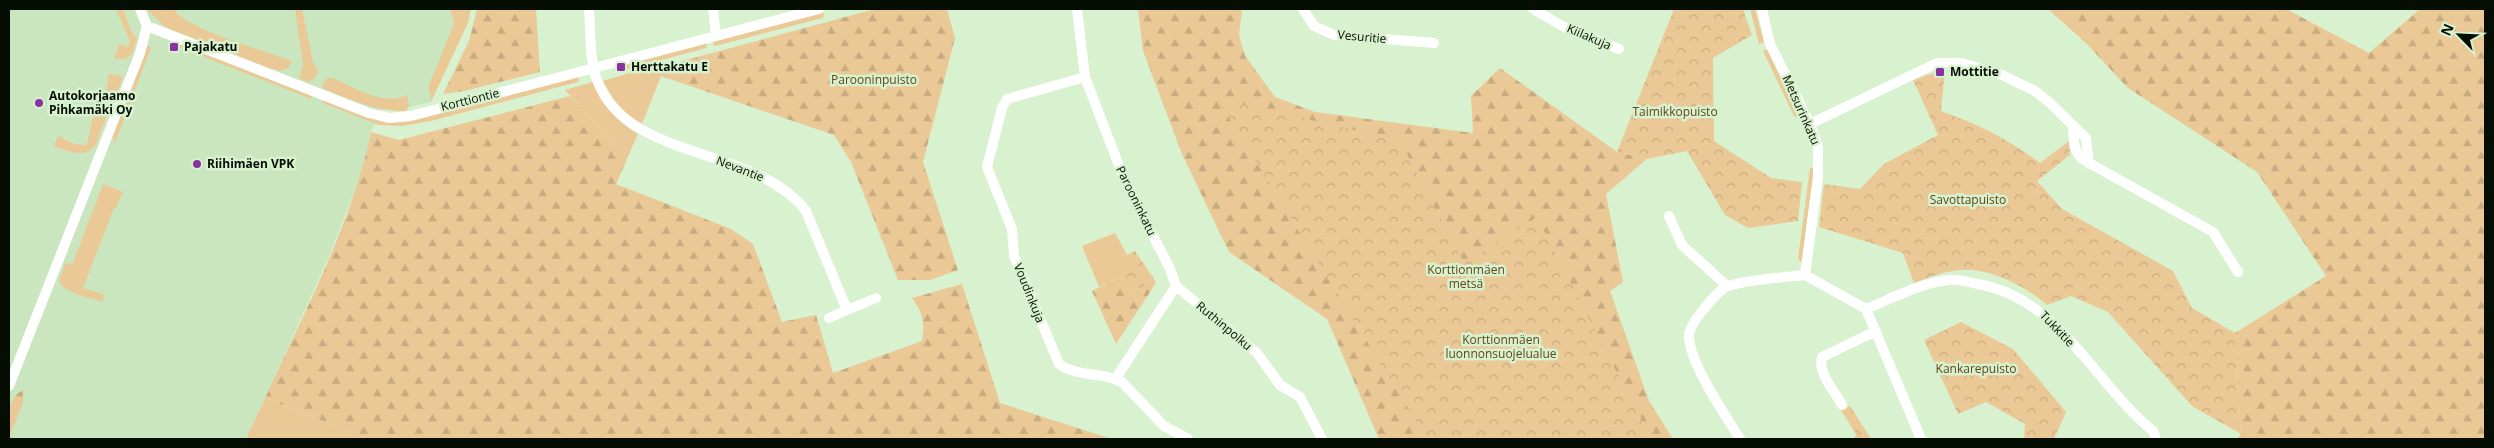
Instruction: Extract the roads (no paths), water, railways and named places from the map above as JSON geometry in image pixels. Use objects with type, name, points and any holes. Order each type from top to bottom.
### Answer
[{"type":"street","points":[[9,386],[140,53],[146,26],[140,9]]},
{"type":"street","name":"Nevantie","points":[[589,9],[594,68],[607,100],[624,120],[646,132],[768,179],[799,202],[806,211],[847,310]]},
{"type":"street","points":[[714,9],[716,36]]},
{"type":"street","name":"Korttiontie","points":[[146,26],[370,113],[389,118],[411,116],[820,9]]},
{"type":"street","name":"Parooninkatu","points":[[1077,9],[1085,77],[1123,176],[1170,269],[1176,286]]},
{"type":"street","name":"Vesuritie","points":[[1303,9],[1314,26],[1334,35],[1434,43]]},
{"type":"street","name":"Kiilakuja","points":[[1533,9],[1566,28],[1619,49]]},
{"type":"street","name":"Metsurinkatu","points":[[1762,9],[1770,44],[1810,124],[1818,147],[1819,162],[1805,275]]},
{"type":"street","points":[[1810,124],[1942,61],[1985,68],[2019,82],[2050,103],[2073,125],[2076,153],[2089,164],[2214,232],[2238,272]]},
{"type":"street","name":"Voudinkuja","points":[[1085,77],[1007,99],[1002,108],[986,166],[1012,229],[1014,256],[1056,360],[1071,371],[1116,378]]},
{"type":"street","points":[[1669,216],[1682,245],[1727,286]]},
{"type":"street","points":[[1740,439],[1716,399],[1695,358],[1688,334],[1700,314],[1727,286],[1805,275],[1866,309],[1921,439]]},
{"type":"street","name":"Tukkitie","points":[[1866,309],[1916,288],[1950,280],[1989,286],[2023,299],[2044,314],[2153,431],[2156,439]]},
{"type":"street","points":[[1176,286],[1116,378],[1164,426],[1188,439]]},
{"type":"street","name":"Ruthinpolku","points":[[1176,286],[1257,353],[1280,385],[1300,397],[1322,439]]},
{"type":"street","points":[[829,318],[876,298]]},
{"type":"street","points":[[1842,405],[1822,370],[1820,364],[1822,357],[1876,331]]},
{"type":"place","name":"Pajakatu","points":[[174,47]]},
{"type":"place","name":"Herttakatu E","points":[[621,67]]},
{"type":"place","name":"Mottitie","points":[[1940,72]]},
{"type":"place","name":"Autokorjaamo Pihkamäki Oy","points":[[39,103]]},
{"type":"place","name":"Riihimäen VPK","points":[[197,164]]},
{"type":"park label","name":"Parooninpuisto","points":[[874,80]]},
{"type":"park label","name":"Taimikkopuisto","points":[[1675,112]]},
{"type":"park label","name":"Savottapuisto","points":[[1968,200]]},
{"type":"park label","name":"Korttionmäen metsä","points":[[1466,277]]},
{"type":"park label","name":"Korttionmäen luonnonsuojelualue","points":[[1501,347]]},
{"type":"park label","name":"Kankarepuisto","points":[[1976,369]]}]
